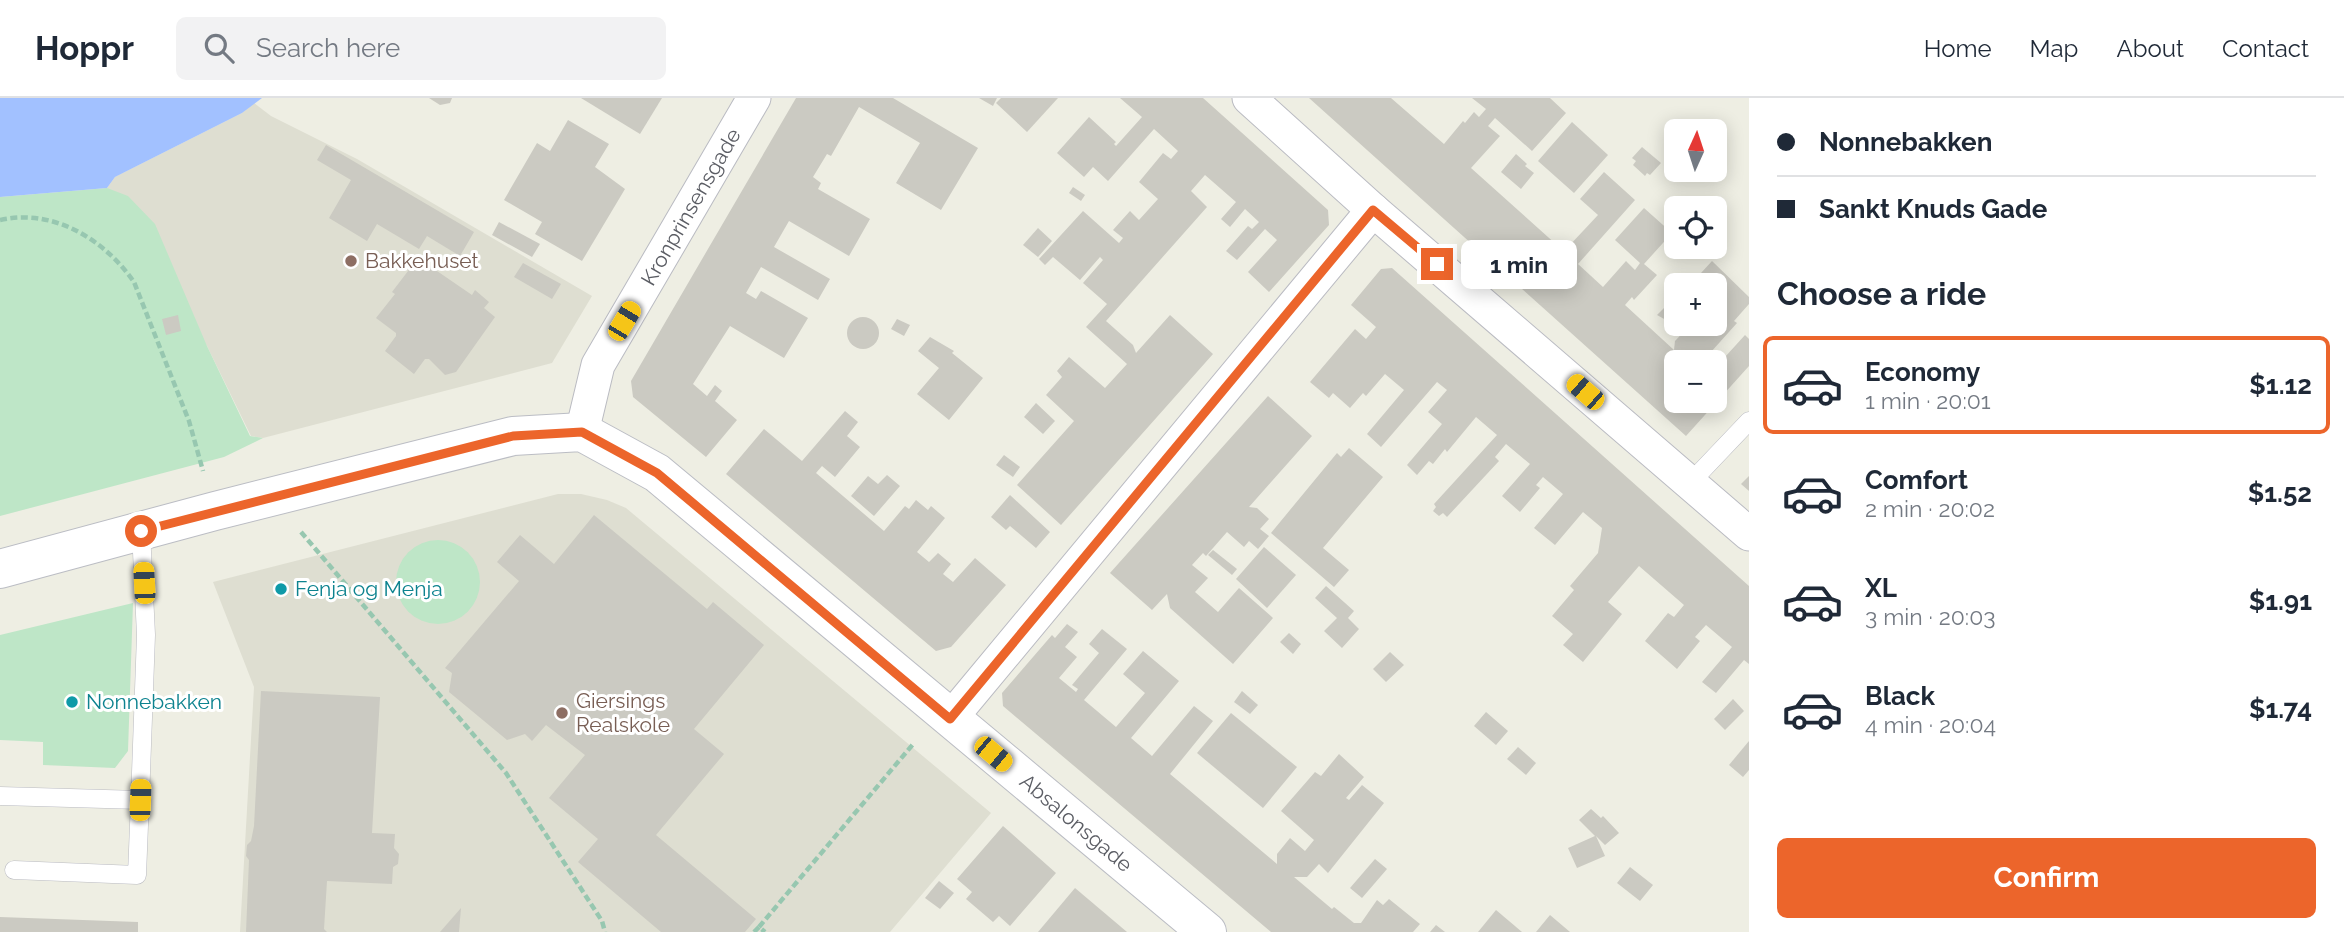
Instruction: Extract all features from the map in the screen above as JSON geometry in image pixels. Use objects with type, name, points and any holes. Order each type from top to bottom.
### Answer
[{"type":"main road","points":[[0,569],[513,436],[582,432]]},
{"type":"main road","name":"Absalonsgade","points":[[582,432],[657,473],[1207,932]]},
{"type":"street","name":"Kronprinsensgade","points":[[582,432],[598,365],[754,98]]},
{"type":"street","points":[[1249,98],[1373,210],[1749,534]]},
{"type":"street","points":[[950,719],[1373,210]]},
{"type":"lane","points":[[1690,482],[1749,421]]},
{"type":"lane","points":[[14,870],[137,874],[146,635],[141,531]]},
{"type":"lane","points":[[0,796],[140,800]]},
{"type":"path","points":[[0,220],[18,216],[62,223],[104,247],[121,263],[134,282],[169,370],[189,421],[202,469]]},
{"type":"path","points":[[271,497],[506,773],[602,921],[605,932]]},
{"type":"path","points":[[754,932],[910,745],[950,719]]},
{"type":"path","points":[[759,927],[765,932]]},
{"type":"shaded area","name":"Bakkehuset","points":[[254,103],[271,116],[357,159],[592,296],[552,363],[263,438],[251,436],[207,346],[107,188],[115,177],[242,113]]},
{"type":"shaded area","name":"Giersings Realskole","points":[[558,494],[581,494],[626,508],[991,813],[890,932],[240,932],[254,687],[213,582]]},
{"type":"green space","points":[[107,188],[128,196],[155,224],[207,346],[250,436],[263,438],[224,457],[0,516],[0,197]]},
{"type":"green space","points":[[438,540],[454,543],[468,552],[477,566],[480,582],[477,598],[468,612],[454,621],[438,624],[422,621],[408,612],[399,598],[396,582],[399,566],[408,552],[422,543]]},
{"type":"green space","points":[[133,603],[128,751],[115,768],[43,765],[43,742],[0,740],[0,635]]},
{"type":"water","points":[[0,98],[262,98],[242,113],[115,177],[107,188],[0,197]]},
{"type":"building","points":[[429,98],[452,98],[450,103],[440,105]]},
{"type":"building","points":[[581,98],[662,98],[640,134]]},
{"type":"building","points":[[796,98],[893,98],[978,148],[941,210],[896,183],[920,143],[859,107],[831,156],[827,154],[813,177],[821,183],[818,189],[870,219],[849,256],[789,221],[774,247],[830,279],[818,300],[761,267],[746,293],[756,299],[761,291],[808,318],[784,358],[730,326],[693,384],[707,396],[715,385],[722,391],[715,401],[737,420],[706,457],[633,397],[631,381]]},
{"type":"building","points":[[979,98],[997,98],[993,106]]},
{"type":"building","points":[[1001,98],[1058,98],[1027,132],[996,103]]},
{"type":"building","points":[[1120,98],[1203,98],[1328,210],[1329,225],[1269,292],[1248,272],[1277,240],[1265,229],[1237,260],[1226,251],[1248,226],[1252,229],[1259,222],[1245,209],[1230,227],[1221,219],[1236,202],[1205,175],[1191,191],[1207,207],[1106,321],[1133,345],[1136,353],[1170,315],[1213,354],[1061,525],[1017,485],[1074,421],[1046,395],[1062,377],[1057,371],[1069,357],[1105,388],[1127,364],[1086,327],[1107,304],[1083,283],[1103,260],[1100,257],[1080,280],[1053,257],[1045,265],[1039,259],[1083,211],[1119,243],[1123,238],[1113,230],[1130,211],[1139,220],[1158,199],[1139,182],[1163,153],[1171,159],[1178,151],[1154,129],[1108,181],[1093,167],[1084,177],[1057,153],[1089,117],[1116,142],[1116,146],[1142,117]]},
{"type":"building","points":[[1309,98],[1391,98],[1444,144],[1463,121],[1465,123],[1474,112],[1479,117],[1486,109],[1472,98],[1550,98],[1566,113],[1532,151],[1495,118],[1488,126],[1500,136],[1471,168],[1568,255],[1568,247],[1598,215],[1580,199],[1604,172],[1635,200],[1578,264],[1603,287],[1626,261],[1635,270],[1640,263],[1615,240],[1644,208],[1664,226],[1664,242],[1644,264],[1657,275],[1634,300],[1632,297],[1625,305],[1674,350],[1664,350],[1664,413],[1707,413],[1686,436]]},
{"type":"building","points":[[568,120],[609,144],[595,167],[625,189],[582,261],[535,234],[542,222],[504,200],[537,143],[550,151]]},
{"type":"building","points":[[1572,122],[1608,155],[1574,193],[1538,161]]},
{"type":"building","points":[[326,145],[474,232],[460,256],[427,236],[419,249],[377,224],[367,241],[329,218],[351,180],[317,160]]},
{"type":"building","points":[[1642,147],[1661,163],[1650,175],[1647,173],[1645,176],[1633,165],[1636,161],[1632,158]]},
{"type":"building","points":[[1516,154],[1534,173],[1521,189],[1501,172]]},
{"type":"building","points":[[1073,187],[1085,195],[1081,201],[1069,193]]},
{"type":"building","points":[[499,222],[540,244],[532,257],[492,235]]},
{"type":"building","points":[[1038,228],[1052,241],[1038,257],[1023,245]]},
{"type":"building","points":[[418,258],[472,295],[475,290],[489,302],[484,308],[495,317],[456,372],[445,375],[429,359],[425,359],[414,374],[385,351],[396,333],[376,318]]},
{"type":"building","points":[[1712,261],[1724,273],[1701,273]]},
{"type":"building","points":[[523,263],[561,284],[552,299],[514,277]]},
{"type":"building","points":[[1392,268],[1749,586],[1749,664],[1744,660],[1716,693],[1702,682],[1732,647],[1706,625],[1695,637],[1700,641],[1677,669],[1645,641],[1668,613],[1674,617],[1684,605],[1639,566],[1608,602],[1622,614],[1583,662],[1563,645],[1573,634],[1552,616],[1574,590],[1570,586],[1598,553],[1602,528],[1583,512],[1555,545],[1534,528],[1563,494],[1543,477],[1536,485],[1540,488],[1520,512],[1502,496],[1530,464],[1506,444],[1495,457],[1499,461],[1447,517],[1443,513],[1439,516],[1433,511],[1436,507],[1434,504],[1497,435],[1476,417],[1447,452],[1445,449],[1433,464],[1429,461],[1417,475],[1407,465],[1442,424],[1428,412],[1447,390],[1437,382],[1381,447],[1367,434],[1404,390],[1385,374],[1366,396],[1363,393],[1350,408],[1333,393],[1329,398],[1310,382],[1355,329],[1366,339],[1376,327],[1351,305],[1381,269]]},
{"type":"building","points":[[1727,276],[1749,297],[1749,304],[1734,321],[1737,323],[1727,334]]},
{"type":"building","points":[[1664,308],[1664,319],[1657,315]]},
{"type":"building","points":[[178,315],[181,331],[166,335],[162,319]]},
{"type":"building","points":[[863,317],[874,322],[879,333],[874,344],[863,349],[852,344],[847,333],[852,322]]},
{"type":"building","points":[[897,319],[910,325],[904,336],[891,329]]},
{"type":"building","points":[[1745,335],[1749,339],[1749,366],[1727,390],[1727,355]]},
{"type":"building","points":[[1680,336],[1725,336],[1713,350],[1674,350],[1675,341]]},
{"type":"building","points":[[930,337],[954,351],[952,353],[983,378],[949,420],[917,394],[939,368],[918,351]]},
{"type":"building","points":[[1268,396],[1312,436],[1249,507],[1257,508],[1269,519],[1260,529],[1269,536],[1258,549],[1249,541],[1244,547],[1227,532],[1206,556],[1203,553],[1192,565],[1208,578],[1195,592],[1218,612],[1239,588],[1273,618],[1233,664],[1170,608],[1167,594],[1152,610],[1110,573]]},
{"type":"building","points":[[1036,403],[1055,421],[1043,434],[1024,417]]},
{"type":"building","points":[[845,411],[858,422],[847,436],[860,447],[835,477],[822,466],[816,473],[884,531],[905,506],[909,509],[916,500],[928,510],[931,506],[945,518],[917,552],[929,562],[938,553],[951,564],[943,574],[953,582],[975,558],[1006,585],[951,647],[936,651],[726,474],[764,429],[802,461]]},
{"type":"building","points":[[1349,448],[1383,477],[1323,548],[1349,570],[1334,587],[1271,533],[1337,453],[1341,457]]},
{"type":"building","points":[[1004,455],[1020,467],[1013,477],[996,465]]},
{"type":"building","points":[[887,475],[900,486],[874,516],[851,496],[868,476],[878,484]]},
{"type":"building","points":[[1749,476],[1749,491],[1741,484]]},
{"type":"building","points":[[1010,495],[1050,532],[1036,548],[1010,526],[1006,530],[991,517]]},
{"type":"building","points":[[594,515],[707,609],[713,602],[764,645],[694,729],[724,754],[656,835],[756,919],[745,932],[661,932],[578,862],[598,839],[549,798],[585,755],[546,725],[532,741],[525,734],[507,740],[449,692],[452,673],[445,668],[519,581],[497,562],[520,535],[554,564]]},
{"type":"building","points":[[1264,547],[1296,575],[1267,608],[1236,579]]},
{"type":"building","points":[[1213,550],[1237,569],[1232,575],[1208,555]]},
{"type":"building","points":[[1326,586],[1354,611],[1348,618],[1359,629],[1342,648],[1324,631],[1337,618],[1315,598]]},
{"type":"building","points":[[1067,624],[1078,632],[1065,647],[1077,657],[1059,678],[1076,692],[1078,689],[1072,685],[1099,653],[1089,644],[1102,629],[1127,649],[1084,700],[1116,727],[1145,693],[1123,674],[1143,651],[1179,681],[1131,738],[1152,756],[1194,706],[1213,721],[1170,774],[1277,864],[1277,854],[1290,838],[1305,851],[1314,840],[1281,811],[1315,772],[1321,776],[1339,754],[1364,777],[1346,798],[1349,800],[1362,785],[1384,803],[1328,873],[1319,864],[1307,877],[1294,877],[1332,909],[1334,907],[1354,923],[1361,923],[1377,900],[1383,905],[1389,899],[1420,924],[1413,932],[1271,932],[1003,706],[1002,693],[1052,635],[1055,638]]},
{"type":"building","points":[[1289,633],[1301,644],[1293,654],[1280,642]]},
{"type":"building","points":[[1390,652],[1404,665],[1386,682],[1373,669]]},
{"type":"building","points":[[261,691],[380,697],[372,833],[395,834],[394,848],[399,854],[398,864],[393,867],[392,884],[327,881],[324,929],[327,932],[246,932],[249,860],[246,856],[254,826]]},
{"type":"building","points":[[1242,691],[1258,705],[1250,714],[1234,702]]},
{"type":"building","points":[[1733,699],[1744,711],[1725,730],[1714,719]]},
{"type":"building","points":[[1486,712],[1508,731],[1496,745],[1474,726]]},
{"type":"building","points":[[1231,713],[1297,767],[1263,808],[1197,753]]},
{"type":"building","points":[[1749,741],[1749,770],[1743,777],[1729,765]]},
{"type":"building","points":[[1518,747],[1536,763],[1526,775],[1507,759]]},
{"type":"building","points":[[1591,809],[1601,818],[1603,816],[1619,833],[1605,845],[1596,836],[1605,856],[1577,868],[1568,848],[1595,836],[1579,820]]},
{"type":"building","points":[[1003,826],[1056,873],[1010,926],[999,916],[993,922],[966,899],[972,892],[957,879]]},
{"type":"building","points":[[1375,859],[1387,869],[1362,898],[1350,888]]},
{"type":"building","points":[[1630,867],[1653,885],[1640,901],[1617,883]]},
{"type":"building","points":[[939,881],[954,893],[940,909],[925,898]]},
{"type":"building","points":[[1075,888],[1127,932],[1038,932]]},
{"type":"building","points":[[461,908],[459,932],[440,932]]},
{"type":"building","points":[[1496,910],[1522,932],[1478,932]]},
{"type":"building","points":[[1550,915],[1570,932],[1536,932]]},
{"type":"building","points":[[0,917],[138,922],[138,932],[0,932]]},
{"type":"building","points":[[1436,925],[1445,932],[1430,932]]},
{"type":"place","name":"Bakkehuset","points":[[351,261]]},
{"type":"place","name":"Fenja og Menja","points":[[281,589]]},
{"type":"place","name":"Nonnebakken","points":[[72,702]]},
{"type":"place","name":"Giersings Realskole","points":[[562,713]]},
{"type":"route","points":[[141,531],[513,436],[582,432],[657,473],[950,719],[1373,210],[1437,264]]}]
